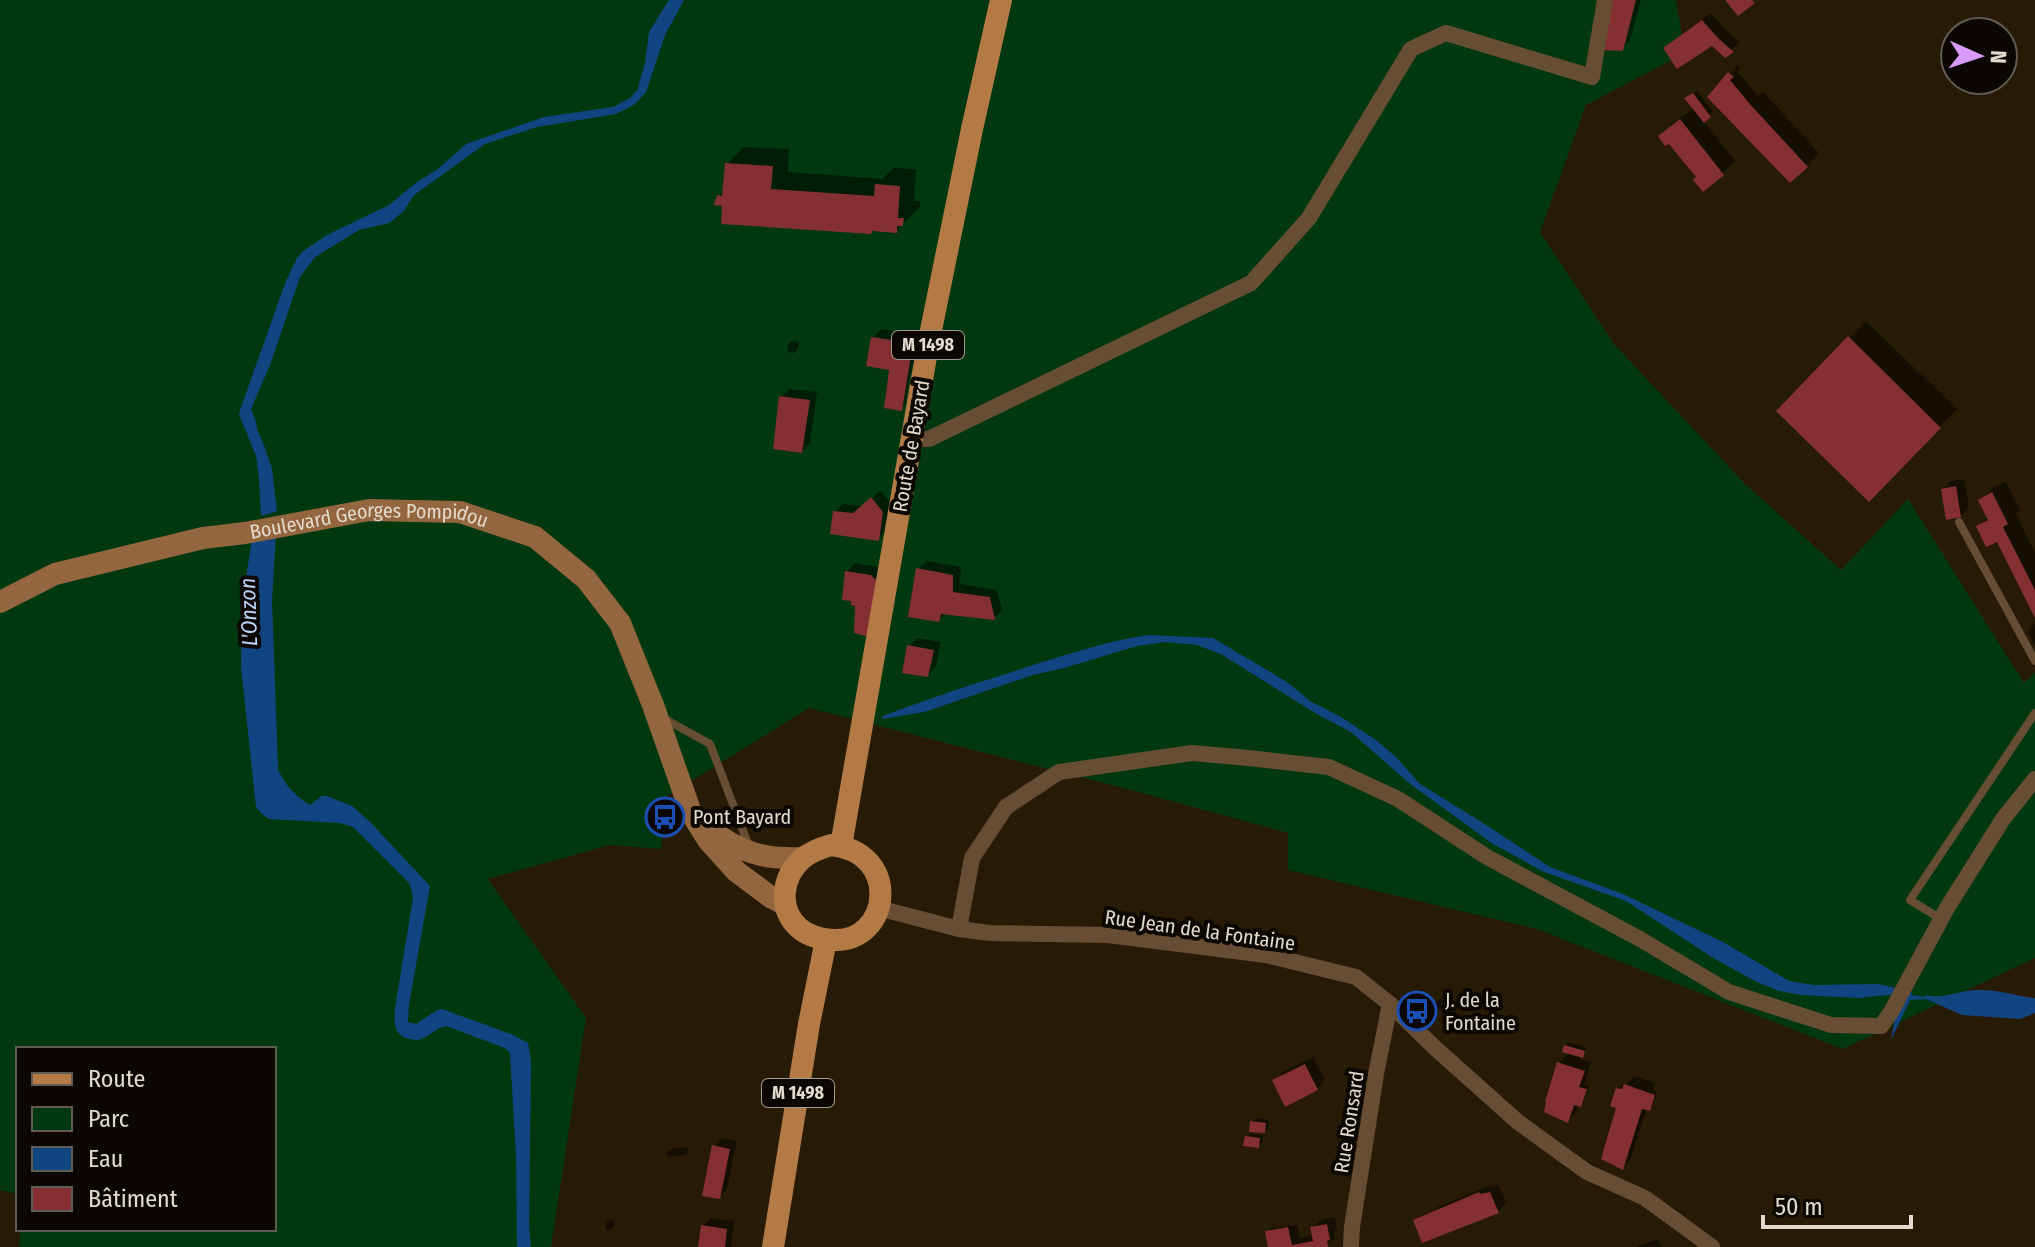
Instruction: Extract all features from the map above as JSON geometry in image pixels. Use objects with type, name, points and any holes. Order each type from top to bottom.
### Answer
[{"type":"main road","name":"Route de Bayard","points":[[841,846],[928,345],[1001,0]]},
{"type":"main road","name":"Boulevard Georges Pompidou","points":[[0,602],[55,574],[203,538],[369,510],[460,512],[535,537],[586,579],[620,623],[691,813],[708,840],[728,863],[784,904]]},
{"type":"main road","points":[[691,813],[737,848],[780,859],[803,858]]},
{"type":"main road","points":[[831,845],[841,846],[858,852],[870,862],[878,875],[881,892],[870,924],[859,935],[826,940],[806,934],[794,923],[784,904],[788,879],[803,858],[831,845]]},
{"type":"main road","name":"M 1498","points":[[773,1247],[826,940]]},
{"type":"street","points":[[912,439],[929,439],[1251,283],[1309,218],[1411,49],[1446,33],[1592,77],[1605,0]]},
{"type":"street","points":[[959,929],[972,858],[1006,807],[1059,772],[1192,753],[1248,758],[1329,767],[1398,799],[1487,857],[1640,939],[1729,992],[1831,1025],[1881,1026],[1941,919],[2003,819],[2035,779]]},
{"type":"street","name":"Rue Jean de la Fontaine","points":[[878,908],[959,929],[990,933],[1108,935],[1266,955],[1356,977],[1390,1004],[1518,1122],[1587,1172],[1645,1198],[1712,1247]]},
{"type":"street","name":"Rue Ronsard","points":[[1351,1247],[1376,1074],[1390,1004]]},
{"type":"lane","points":[[1959,522],[2035,661]]},
{"type":"lane","points":[[654,709],[710,744],[752,853]]},
{"type":"lane","points":[[1941,919],[1910,900],[2035,713]]},
{"type":"green space","points":[[0,0],[1676,0],[1685,53],[1586,105],[1540,232],[1614,344],[1745,484],[1841,570],[1908,499],[2024,683],[2035,672],[2035,958],[1843,1049],[1537,929],[1288,870],[1288,833],[809,708],[667,796],[661,849],[610,845],[488,879],[586,1018],[551,1247],[19,1247],[21,1231],[276,1231],[276,1047],[16,1047],[16,1194],[0,1190]]},
{"type":"water","points":[[669,0],[684,0],[665,35],[646,92],[635,104],[616,114],[537,127],[485,144],[414,195],[403,212],[389,223],[359,230],[315,257],[300,277],[270,365],[251,409],[272,469],[277,511],[261,516],[256,456],[239,414],[297,258],[327,235],[389,205],[466,144],[544,117],[613,107],[630,98],[638,89],[649,32]]},
{"type":"water","name":"L'Onzon","points":[[276,534],[272,600],[278,769],[291,789],[310,805],[327,796],[352,806],[430,886],[408,1022],[416,1024],[442,1009],[528,1043],[531,1061],[531,1247],[517,1247],[510,1053],[505,1048],[446,1026],[418,1040],[404,1037],[397,1030],[395,1007],[413,898],[410,884],[353,827],[340,823],[269,819],[256,807],[241,667],[242,603],[252,539]]},
{"type":"water","points":[[1149,635],[1213,638],[1376,740],[1420,784],[1550,867],[1623,894],[1723,942],[1789,981],[1814,985],[1879,984],[1925,997],[1971,990],[1992,991],[2035,998],[2035,1013],[2020,1019],[1962,1015],[1926,999],[1910,1000],[1891,1040],[1897,994],[1859,998],[1801,995],[1757,982],[1715,959],[1626,901],[1544,872],[1493,844],[1409,783],[1351,732],[1221,654],[1197,645],[1165,642],[1137,646],[1033,675],[924,712],[882,719],[918,703],[1055,658]]},
{"type":"building","points":[[1611,0],[1636,0],[1623,51],[1600,50]]},
{"type":"building","points":[[1725,0],[1752,0],[1755,3],[1738,16]]},
{"type":"building","points":[[1702,20],[1734,52],[1725,58],[1712,46],[1677,69],[1663,48]]},
{"type":"building","points":[[1728,72],[1734,77],[1730,80],[1749,103],[1808,167],[1790,183],[1707,97]]},
{"type":"building","points":[[1693,93],[1711,117],[1704,123],[1684,98]]},
{"type":"building","points":[[1680,119],[1724,175],[1703,192],[1693,180],[1696,177],[1669,144],[1665,146],[1658,136]]},
{"type":"building","points":[[725,163],[773,166],[771,189],[874,196],[875,184],[900,186],[898,218],[904,218],[903,226],[897,226],[897,233],[872,231],[871,234],[721,224],[722,206],[714,205],[717,195],[722,196]]},
{"type":"building","points":[[1848,336],[1941,428],[1869,502],[1776,411]]},
{"type":"building","points":[[871,337],[913,343],[902,411],[884,408],[889,370],[866,366]]},
{"type":"building","points":[[779,396],[810,400],[802,453],[773,449]]},
{"type":"building","points":[[1956,486],[1961,517],[1946,520],[1941,489]]},
{"type":"building","points":[[1992,492],[2008,524],[2003,527],[2035,590],[2035,618],[1997,542],[1986,547],[1976,526],[1988,520],[1978,500]]},
{"type":"building","points":[[871,497],[883,512],[879,541],[830,534],[833,511],[853,513]]},
{"type":"building","points":[[916,568],[953,575],[953,592],[990,597],[995,620],[941,614],[939,622],[908,617]]},
{"type":"building","points":[[845,571],[871,575],[879,583],[870,637],[854,633],[855,606],[851,605],[851,601],[842,600]]},
{"type":"building","points":[[907,645],[934,650],[928,677],[902,673]]},
{"type":"building","points":[[1564,1045],[1585,1051],[1583,1058],[1562,1052]]},
{"type":"building","points":[[1557,1062],[1585,1071],[1579,1087],[1587,1089],[1581,1107],[1574,1105],[1568,1123],[1544,1112]]},
{"type":"building","points":[[1305,1064],[1318,1090],[1285,1107],[1272,1080]]},
{"type":"building","points":[[1624,1084],[1655,1095],[1650,1111],[1642,1109],[1623,1170],[1601,1159],[1616,1108],[1610,1106],[1616,1088],[1622,1089]]},
{"type":"building","points":[[1250,1121],[1266,1123],[1265,1133],[1249,1132]]},
{"type":"building","points":[[1245,1136],[1260,1138],[1259,1148],[1243,1146]]},
{"type":"building","points":[[712,1145],[730,1149],[720,1199],[702,1196]]},
{"type":"building","points":[[1479,1192],[1490,1192],[1499,1213],[1422,1243],[1413,1220]]},
{"type":"building","points":[[1327,1224],[1328,1247],[1268,1247],[1265,1231],[1288,1227],[1292,1245],[1313,1241],[1310,1227]]},
{"type":"building","points":[[701,1225],[727,1229],[725,1247],[698,1247]]},
{"type":"place","name":"Pont Bayard","points":[[665,817]]},
{"type":"place","name":"J. de la Fontaine","points":[[1417,1011]]}]
